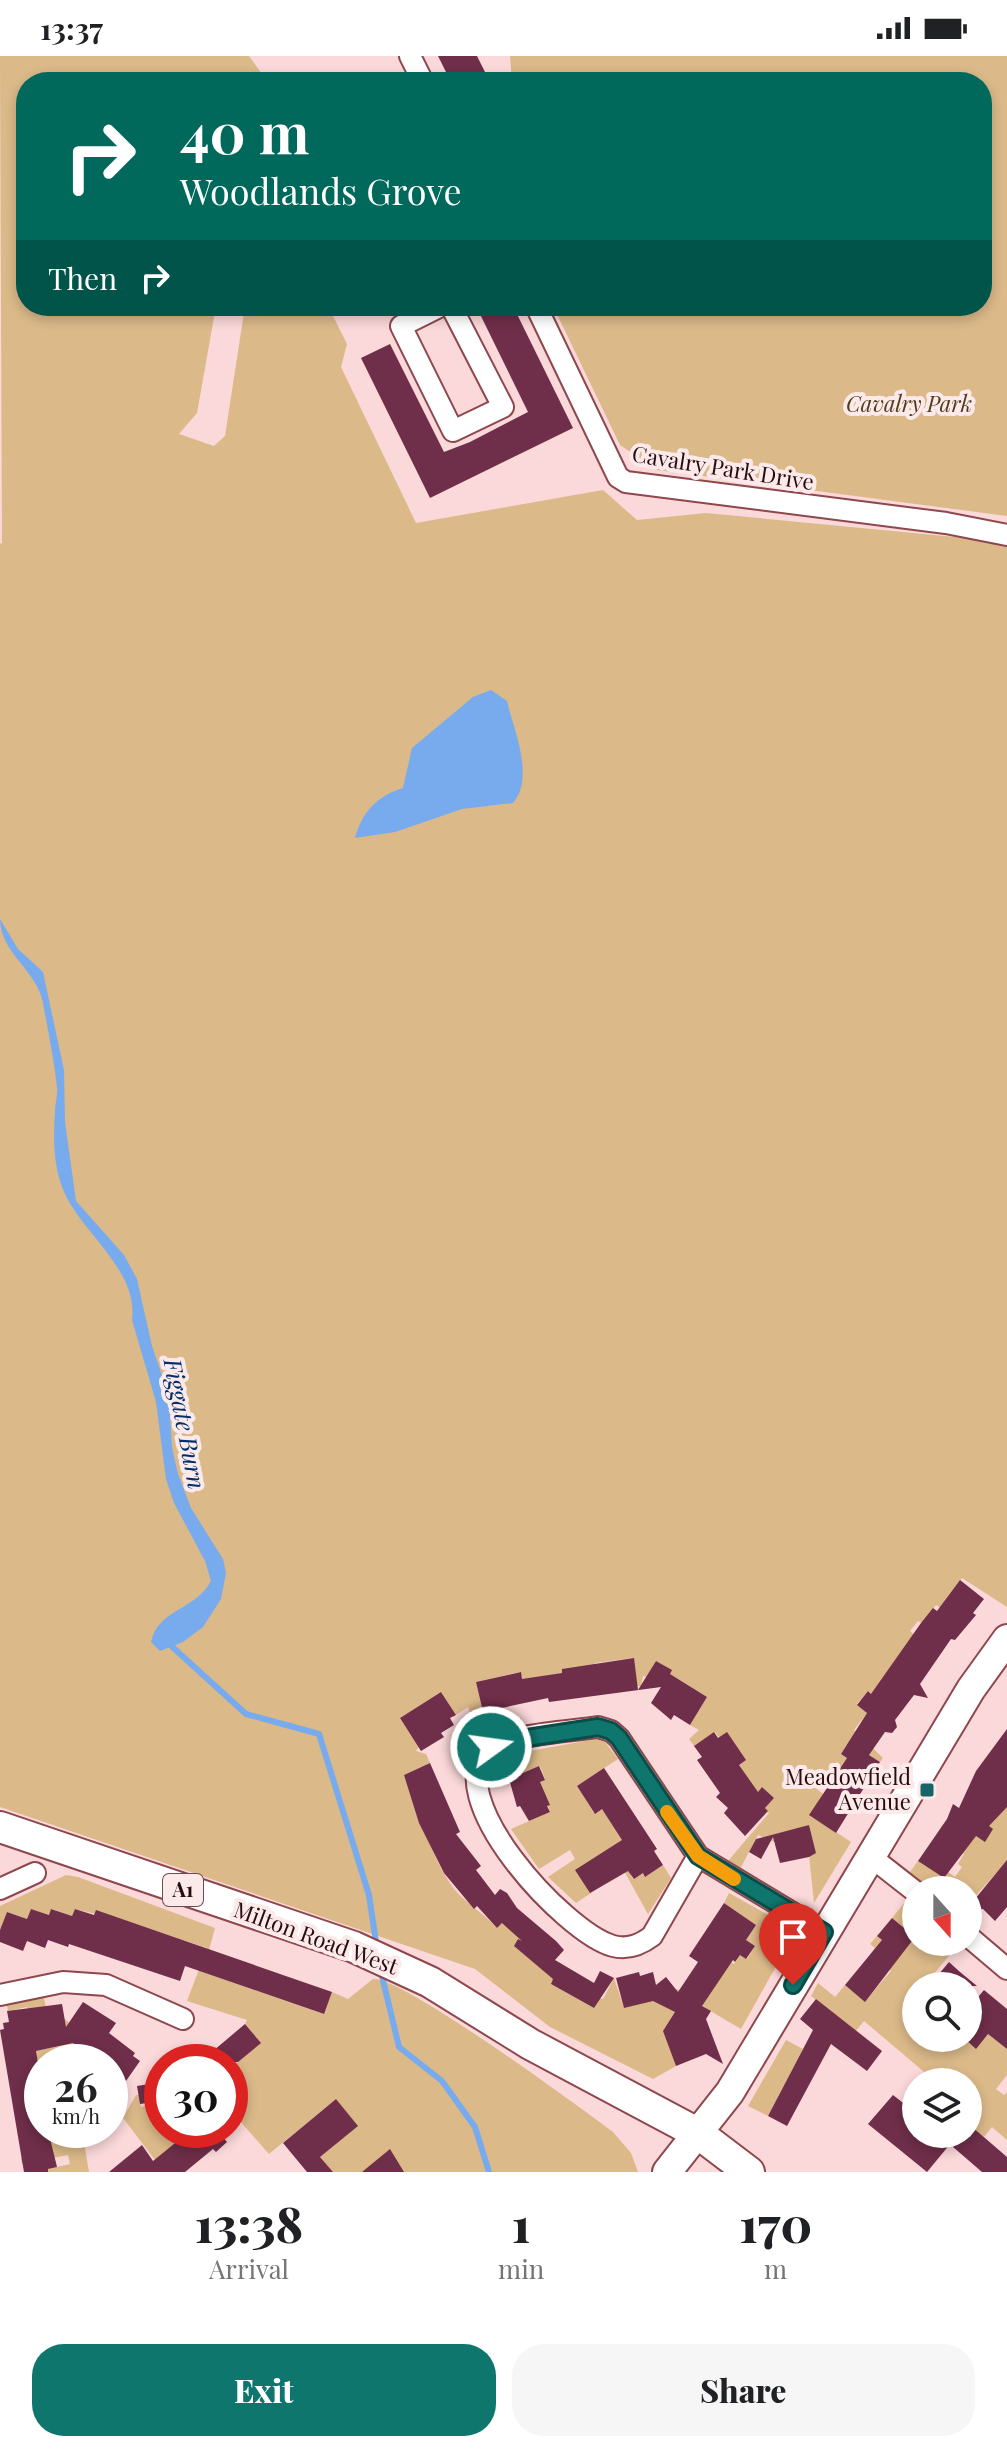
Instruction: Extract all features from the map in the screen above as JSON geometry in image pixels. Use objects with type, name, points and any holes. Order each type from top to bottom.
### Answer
[{"type":"main road","name":"Milton Road West","points":[[0,1827],[378,1958],[430,1982],[530,2044],[699,2134]]},
{"type":"main road","name":"A1","points":[[699,2134],[749,2172]]},
{"type":"street","points":[[421,316],[401,326],[453,431],[503,407],[456,316]]},
{"type":"street","name":"Cavalry Park Drive","points":[[541,316],[618,477],[626,482],[946,523],[1007,535]]},
{"type":"street","points":[[667,2172],[730,2092],[971,1689],[1007,1639]]},
{"type":"street","points":[[698,1856],[652,1936],[642,1944],[627,1948],[603,1942],[548,1900],[506,1850],[476,1794],[475,1777],[480,1758],[501,1742],[598,1727],[611,1731],[619,1738],[698,1856],[824,1932]]},
{"type":"street","points":[[870,1856],[902,1881]]},
{"type":"street","points":[[0,1889],[35,1873]]},
{"type":"street","points":[[982,1948],[1007,1969]]},
{"type":"street","points":[[0,1995],[63,1982],[106,1985],[183,2019]]},
{"type":"green space","points":[[0,56],[249,56],[261,72],[16,72],[16,316],[214,316],[197,413],[179,434],[214,446],[225,436],[243,316],[333,316],[347,344],[341,367],[416,523],[603,490],[637,520],[706,513],[1007,542],[1007,1607],[962,1578],[945,1600],[950,1615],[936,1605],[922,1623],[918,1621],[910,1631],[923,1642],[877,1699],[868,1691],[857,1704],[867,1713],[854,1730],[883,1758],[880,1762],[856,1746],[846,1746],[841,1754],[847,1758],[837,1773],[841,1776],[838,1781],[826,1775],[817,1789],[823,1794],[810,1815],[851,1842],[814,1903],[809,1855],[816,1853],[809,1825],[774,1842],[758,1835],[740,1869],[728,1861],[769,1813],[765,1808],[774,1798],[762,1787],[757,1793],[738,1773],[742,1769],[715,1732],[694,1746],[689,1739],[699,1730],[690,1725],[707,1697],[670,1674],[671,1670],[656,1661],[646,1677],[643,1676],[641,1686],[637,1686],[633,1658],[595,1663],[596,1668],[562,1669],[562,1673],[523,1681],[520,1672],[476,1682],[483,1712],[471,1715],[468,1707],[456,1715],[441,1692],[400,1718],[419,1747],[416,1751],[426,1754],[430,1763],[404,1775],[444,1874],[464,1899],[497,1928],[505,1920],[521,1939],[561,1964],[551,1984],[594,2008],[599,1998],[603,1999],[614,1978],[624,2008],[653,2000],[659,1983],[669,1995],[677,1989],[695,2001],[664,2029],[676,2066],[653,2079],[550,2027],[475,1969],[0,1807]]},
{"type":"green space","name":"Cavalry Park","points":[[510,56],[1007,56],[1007,516],[657,470],[620,445],[558,316],[992,316],[992,72],[511,72]]},
{"type":"green space","points":[[596,1739],[605,1742],[618,1759],[577,1786],[594,1813],[602,1809],[634,1850],[621,1858],[633,1879],[643,1873],[646,1876],[663,1865],[671,1878],[648,1914],[624,1871],[576,1903],[548,1877],[575,1859],[570,1850],[539,1869],[511,1829],[550,1812],[540,1782],[545,1779],[540,1766],[491,1786],[490,1771],[497,1757]]},
{"type":"green space","points":[[1007,1807],[1007,1874],[1000,1869],[982,1889],[982,1876],[956,1876],[962,1867],[958,1864],[964,1854],[936,1835],[943,1824],[965,1844],[972,1834],[985,1841],[985,1824]]},
{"type":"green space","points":[[918,1861],[941,1876],[915,1876],[910,1872]]},
{"type":"green space","points":[[66,1875],[78,1877],[215,1928],[203,1972],[323,2014],[332,1992],[348,1999],[373,1979],[390,1983],[491,2045],[613,2132],[631,2153],[638,2172],[326,2172],[330,2169],[320,2157],[357,2126],[336,2099],[269,2154],[248,2130],[248,2053],[260,2042],[245,2024],[247,2020],[187,2001],[207,1948],[126,1921],[75,1909],[72,1916],[52,1909],[49,1915],[31,1909],[27,1919],[7,1912],[0,1930],[0,1906]]},
{"type":"green space","points":[[729,1893],[788,1926],[793,1936],[741,2029],[702,2006],[723,1957],[734,1964],[740,1955],[747,1959],[755,1946],[746,1940],[756,1925],[724,1903]]},
{"type":"green space","points":[[902,1906],[902,1926],[892,1918]]},
{"type":"green space","points":[[877,1936],[900,1955],[902,1953],[902,1956],[949,1956],[936,1972],[902,1972],[902,2052],[982,2052],[982,2041],[988,2034],[1007,2049],[1007,2075],[996,2089],[1004,2095],[1007,2092],[1007,2140],[992,2127],[984,2137],[982,2135],[982,2068],[919,2068],[864,2021],[856,2031],[811,1996],[818,1983],[835,1997],[845,1985],[865,2001],[891,1971],[871,1954],[875,1948],[870,1944]]},
{"type":"green space","points":[[43,1993],[49,2022],[65,2019],[84,2035],[78,2044],[60,2044],[59,2037],[30,2019],[27,2007],[8,2011],[6,2001]]},
{"type":"green space","points":[[786,2040],[803,2049],[768,2116],[748,2106]]},
{"type":"green space","points":[[139,2095],[141,2107],[144,2106],[144,2146],[128,2125],[128,2109]]},
{"type":"green space","points":[[52,2148],[85,2148],[89,2172],[48,2172],[48,2169],[70,2164],[68,2155],[22,2164],[21,2158],[53,2151]]},
{"type":"green space","points":[[146,2148],[169,2148],[155,2160]]},
{"type":"water","points":[[491,690],[507,701],[521,754],[522,780],[513,803],[462,809],[395,832],[355,838],[372,806],[403,788],[412,748],[473,697]]},
{"type":"water","points":[[0,919],[18,949],[43,972],[64,1070],[65,1122],[76,1201],[124,1255],[137,1279],[152,1346],[169,1396],[172,1448],[178,1474],[191,1508],[223,1559],[226,1573],[221,1599],[203,1627],[183,1642],[160,1651],[151,1642],[155,1631],[169,1616],[204,1591],[211,1581],[205,1561],[174,1503],[166,1479],[156,1402],[132,1320],[128,1288],[112,1259],[71,1205],[61,1183],[54,1148],[57,1087],[43,1003],[34,981],[6,942]]},
{"type":"building","points":[[438,56],[477,56],[485,72],[446,72]]},
{"type":"building","points":[[481,316],[518,316],[573,428],[430,498],[361,358],[390,344],[444,452],[528,412]]},
{"type":"building","points":[[960,1580],[984,1599],[973,1613],[976,1615],[955,1640],[951,1639],[920,1684],[928,1698],[914,1695],[895,1720],[897,1727],[892,1733],[885,1732],[869,1755],[880,1762],[836,1833],[809,1815],[847,1758],[841,1754],[867,1713],[857,1705],[868,1691],[871,1694],[921,1623],[933,1608],[937,1611]]},
{"type":"building","points":[[634,1658],[638,1690],[656,1661],[672,1670],[670,1674],[707,1697],[690,1725],[674,1715],[671,1720],[651,1703],[661,1687],[549,1702],[548,1698],[483,1712],[476,1682],[521,1672],[522,1679],[562,1673],[562,1669]]},
{"type":"building","points":[[441,1692],[456,1715],[450,1718],[454,1725],[441,1733],[444,1737],[421,1751],[400,1718]]},
{"type":"building","points":[[1007,1729],[1007,1807],[989,1826],[993,1829],[985,1842],[976,1836],[946,1876],[941,1876],[918,1861],[947,1819],[953,1804],[959,1808],[976,1771]]},
{"type":"building","points":[[714,1732],[718,1738],[727,1732],[746,1760],[739,1765],[758,1792],[762,1787],[774,1798],[765,1808],[768,1811],[745,1836],[724,1813],[728,1808],[716,1797],[720,1793],[697,1760],[702,1757],[694,1746]]},
{"type":"building","points":[[430,1763],[460,1832],[456,1834],[481,1866],[476,1870],[495,1895],[500,1889],[507,1893],[517,1908],[556,1941],[564,1950],[555,1960],[594,1983],[600,1971],[614,1978],[594,2008],[551,1984],[553,1979],[514,1946],[518,1939],[522,1941],[502,1923],[497,1928],[477,1906],[474,1909],[444,1873],[419,1823],[404,1775]]},
{"type":"building","points":[[539,1766],[545,1780],[540,1782],[550,1812],[529,1821],[520,1806],[517,1807],[509,1779]]},
{"type":"building","points":[[604,1768],[657,1849],[654,1851],[663,1865],[645,1877],[643,1873],[634,1879],[628,1871],[590,1893],[575,1870],[622,1840],[602,1809],[595,1814],[577,1786]]},
{"type":"building","points":[[809,1825],[816,1853],[809,1857],[780,1863],[773,1837],[761,1859],[749,1852],[756,1839]]},
{"type":"building","points":[[1007,1860],[1007,1907],[995,1921],[982,1909],[982,1890]]},
{"type":"building","points":[[724,1903],[756,1925],[746,1940],[755,1946],[746,1959],[740,1955],[735,1962],[733,1960],[702,2006],[711,2011],[706,2019],[723,2064],[706,2054],[676,2066],[663,2031],[675,2012],[653,2001],[624,2008],[616,1978],[653,1972],[656,1985],[666,1977],[678,1992],[698,1962],[689,1956]]},
{"type":"building","points":[[31,1909],[49,1915],[51,1909],[72,1916],[75,1909],[94,1915],[96,1910],[332,1992],[324,2014],[185,1966],[180,1981],[69,1944],[68,1947],[48,1940],[45,1948],[27,1941],[23,1951],[0,1942],[0,1930],[7,1912],[27,1919]]},
{"type":"building","points":[[892,1918],[902,1926],[902,1954],[865,2002],[845,1985],[882,1940],[877,1936]]},
{"type":"building","points":[[949,1962],[960,1972],[941,1972]]},
{"type":"building","points":[[984,1990],[1007,2009],[1007,2049],[988,2034],[982,2042]]},
{"type":"building","points":[[816,1999],[882,2051],[867,2071],[831,2044],[787,2126],[768,2116],[813,2030],[800,2019]]},
{"type":"building","points":[[83,2002],[116,2023],[109,2033],[123,2044],[24,2044],[24,2148],[52,2148],[57,2167],[48,2169],[48,2172],[24,2172],[0,2030],[4,2029],[3,2023],[9,2022],[7,2011],[62,2004],[66,2027]]},
{"type":"building","points":[[245,2024],[261,2043],[248,2054],[248,2044],[221,2044]]},
{"type":"building","points":[[128,2048],[140,2061],[128,2078]]},
{"type":"building","points":[[144,2085],[144,2103],[140,2104],[137,2086]]},
{"type":"building","points":[[893,2095],[902,2102],[902,2148],[947,2148],[927,2172],[868,2124]]},
{"type":"building","points":[[336,2099],[358,2126],[320,2157],[333,2172],[307,2172],[283,2143]]},
{"type":"building","points":[[982,2135],[1007,2157],[1007,2172],[982,2172],[954,2148],[982,2148]]},
{"type":"building","points":[[142,2145],[153,2161],[169,2148],[220,2148],[216,2152],[213,2149],[185,2172],[109,2172]]},
{"type":"building","points":[[390,2149],[404,2172],[362,2172]]},
{"type":"waterway","name":"Figgate Burn","points":[[168,1643],[246,1714],[319,1734],[369,1895],[377,1949]]},
{"type":"waterway","name":"Figgate Burn","points":[[381,1972],[399,2047],[442,2081],[475,2127],[489,2172]]},
{"type":"slow traffic","points":[[667,1812],[698,1856],[734,1879]]},
{"type":"place","name":"Meadowfield Avenue","points":[[927,1790]]},
{"type":"route","points":[[491,1747],[501,1742],[598,1727],[611,1731],[619,1738],[698,1856],[824,1932],[793,1985]]}]
